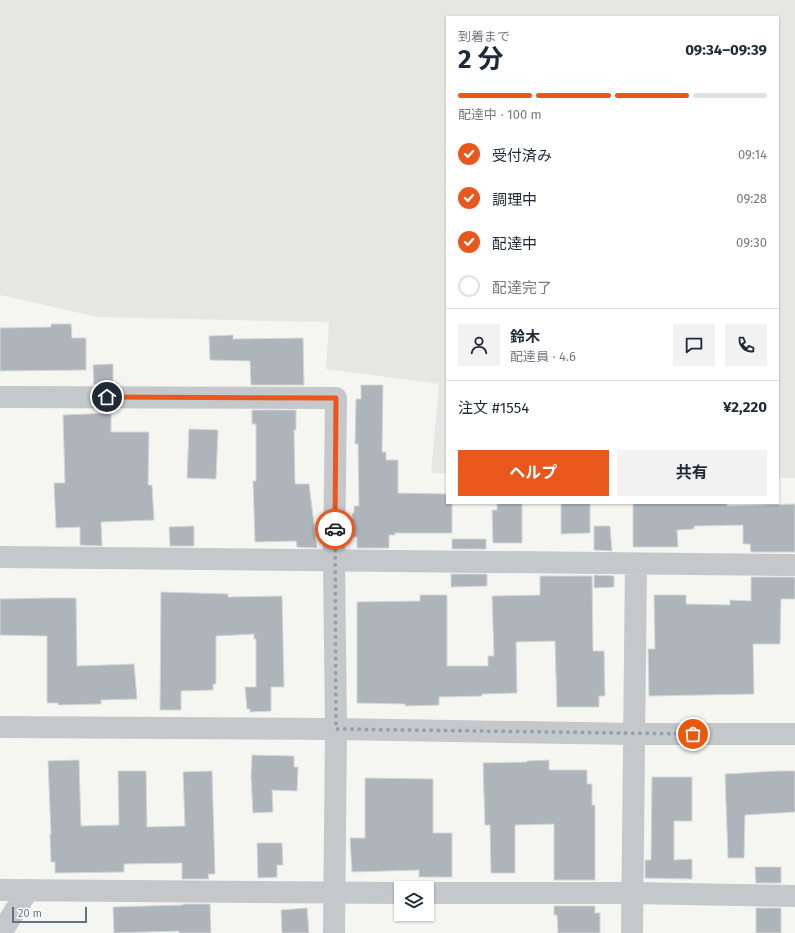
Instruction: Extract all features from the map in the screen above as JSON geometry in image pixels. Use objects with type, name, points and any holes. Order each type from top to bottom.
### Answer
[{"type":"street","points":[[0,397],[336,398],[334,561],[336,729],[334,933]]},
{"type":"street","points":[[0,557],[795,566]]},
{"type":"street","points":[[632,933],[636,564]]},
{"type":"street","points":[[0,727],[336,729],[635,734],[795,734]]},
{"type":"street","points":[[0,890],[394,893]]},
{"type":"street","points":[[1,933],[28,890]]},
{"type":"street","points":[[434,893],[632,893],[795,896]]},
{"type":"shaded area","points":[[0,0],[795,0],[795,478],[779,478],[779,16],[446,16],[446,473],[431,473],[439,384],[326,369],[329,322],[97,317],[0,295]]},
{"type":"building","points":[[51,324],[71,324],[72,338],[86,338],[86,370],[0,371],[0,328],[51,327]]},
{"type":"building","points":[[233,335],[233,339],[303,338],[304,385],[251,385],[250,361],[210,360],[209,336]]},
{"type":"building","points":[[113,364],[113,385],[94,385],[93,365]]},
{"type":"building","points":[[361,385],[383,385],[382,452],[386,452],[386,460],[398,460],[398,493],[446,494],[446,504],[452,504],[452,533],[395,533],[395,535],[389,535],[389,548],[357,548],[357,537],[352,537],[352,513],[354,513],[354,506],[359,506],[358,444],[355,444],[356,399],[361,399]]},
{"type":"building","points":[[252,410],[296,410],[296,430],[294,430],[295,484],[309,484],[317,548],[297,547],[296,541],[255,542],[253,481],[256,481],[256,424],[252,424]]},
{"type":"building","points":[[111,413],[111,432],[149,432],[148,485],[152,485],[154,520],[101,522],[102,546],[80,545],[80,527],[56,528],[54,483],[65,483],[63,415]]},
{"type":"building","points":[[189,429],[218,430],[216,479],[187,478]]},
{"type":"building","points":[[497,504],[522,504],[522,543],[493,543],[492,510],[497,510]]},
{"type":"building","points":[[561,504],[590,504],[590,533],[561,534]]},
{"type":"building","points":[[633,504],[727,504],[727,506],[795,504],[795,552],[751,552],[750,544],[743,544],[743,525],[694,526],[694,529],[677,530],[678,547],[633,547]]},
{"type":"building","points":[[194,526],[194,546],[170,546],[169,527]]},
{"type":"building","points":[[594,526],[610,526],[612,551],[594,550]]},
{"type":"building","points":[[452,539],[486,539],[486,549],[452,549]]},
{"type":"building","points":[[451,574],[487,574],[487,586],[451,587]]},
{"type":"building","points":[[594,575],[614,576],[614,587],[594,588]]},
{"type":"building","points":[[540,576],[592,576],[593,651],[604,651],[605,696],[599,696],[599,707],[557,707],[555,641],[516,642],[517,693],[482,694],[482,696],[439,697],[439,705],[405,706],[405,704],[357,703],[357,602],[420,601],[420,595],[447,595],[447,666],[488,666],[488,656],[494,656],[492,596],[540,595]]},
{"type":"building","points":[[751,577],[795,577],[795,599],[781,599],[780,644],[753,644],[754,694],[649,696],[648,649],[655,649],[654,595],[686,595],[686,604],[730,605],[730,600],[751,601]]},
{"type":"building","points":[[161,592],[228,594],[228,597],[282,596],[284,687],[271,687],[271,711],[250,712],[250,709],[247,709],[245,687],[256,687],[256,639],[254,639],[254,634],[216,636],[216,684],[213,684],[213,690],[181,691],[181,710],[160,710]]},
{"type":"building","points":[[76,598],[77,666],[134,664],[137,699],[101,700],[101,704],[58,705],[58,703],[47,703],[47,636],[0,635],[0,599]]},
{"type":"building","points":[[252,755],[294,756],[294,767],[298,767],[297,791],[272,790],[273,812],[253,813],[251,777]]},
{"type":"building","points":[[79,760],[81,826],[119,825],[118,771],[146,771],[147,827],[185,826],[183,772],[212,771],[215,874],[208,874],[209,879],[182,879],[182,863],[124,864],[124,872],[55,873],[55,862],[51,862],[48,761]]},
{"type":"building","points":[[549,760],[549,770],[587,770],[587,784],[592,784],[592,805],[595,805],[595,880],[554,880],[554,824],[515,825],[515,873],[491,873],[490,825],[485,825],[483,763]]},
{"type":"building","points":[[795,771],[795,812],[745,815],[744,858],[728,858],[725,774]]},
{"type":"building","points":[[652,777],[692,777],[692,821],[674,821],[674,860],[692,859],[692,879],[645,878],[645,860],[651,860]]},
{"type":"building","points":[[365,778],[433,779],[433,833],[452,833],[452,877],[419,877],[419,870],[352,872],[350,838],[365,838]]},
{"type":"building","points":[[257,843],[282,843],[283,865],[277,865],[277,877],[258,878]]},
{"type":"building","points":[[755,867],[781,867],[781,883],[756,883]]},
{"type":"building","points":[[210,904],[211,933],[179,933],[179,931],[114,933],[113,907]]},
{"type":"building","points":[[554,906],[595,906],[595,913],[600,913],[600,933],[558,933],[557,915],[554,915]]},
{"type":"building","points":[[307,908],[309,933],[282,933],[281,910]]},
{"type":"building","points":[[756,908],[781,908],[781,933],[756,933]]},
{"type":"way so far","points":[[335,529],[336,729],[693,734]]},
{"type":"route","points":[[107,397],[336,398],[335,529]]}]
